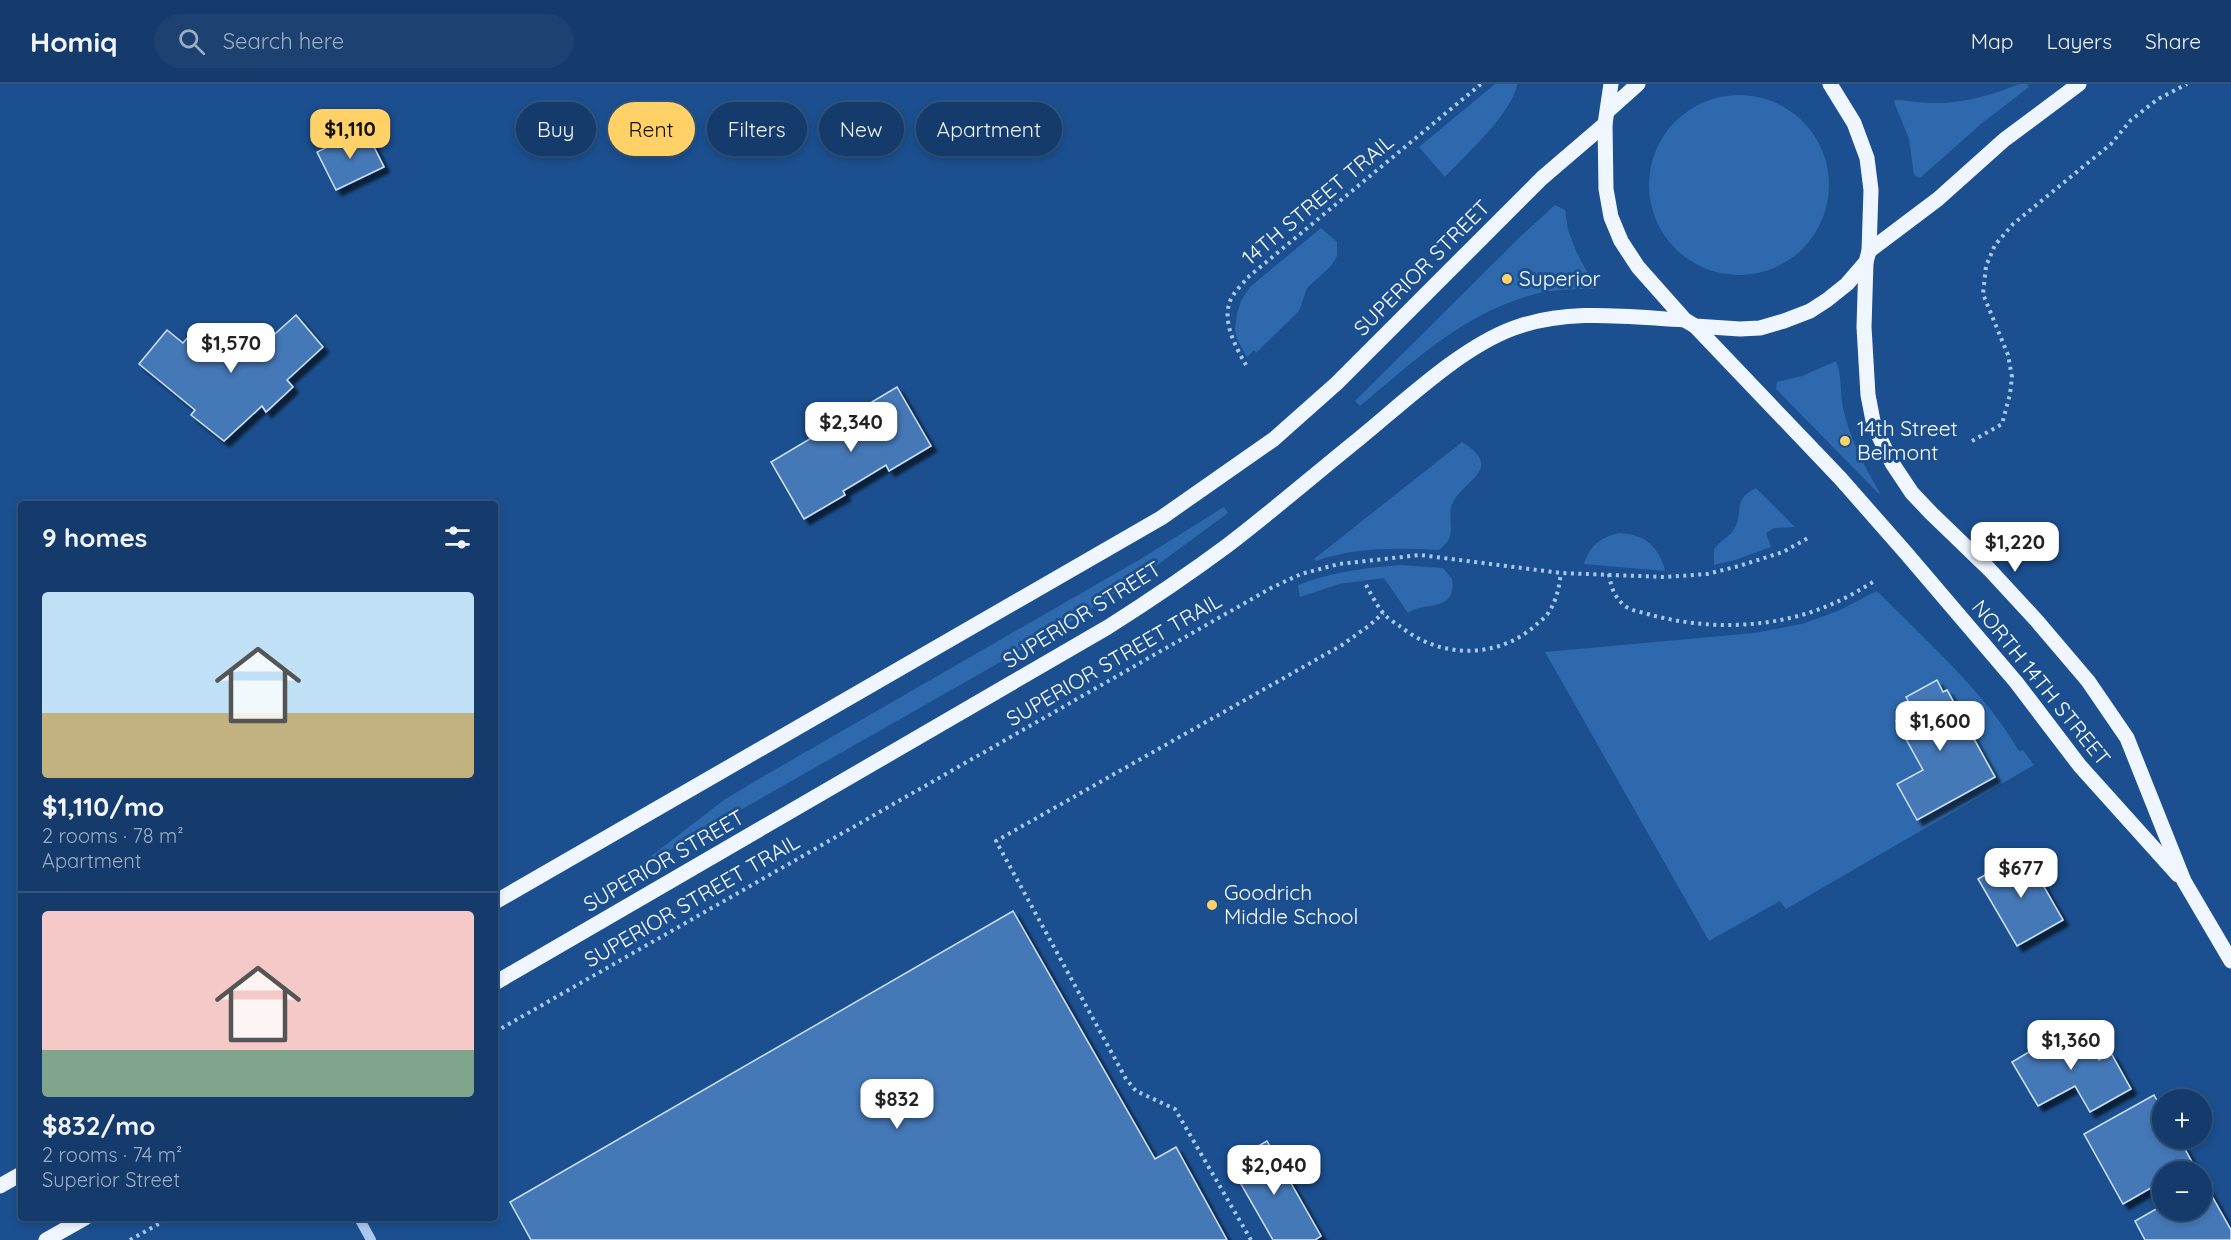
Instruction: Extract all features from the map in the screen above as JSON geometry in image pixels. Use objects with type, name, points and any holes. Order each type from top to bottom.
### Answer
[{"type":"main road","points":[[1607,117],[1611,84]]},
{"type":"main road","name":"SUPERIOR STREET","points":[[498,900],[1161,518],[1217,480],[1274,439],[1337,383],[1638,84]]},
{"type":"main road","name":"NORTH 14TH STREET","points":[[1830,84],[1854,123],[1867,158],[1871,190],[1864,327],[1868,395],[1874,426],[1892,464],[1912,493],[1989,569],[2088,681],[2127,738],[2184,881],[2231,961]]},
{"type":"main road","points":[[1868,256],[1938,199],[2004,140],[2079,84]]},
{"type":"main road","name":"NORTH 14TH STREET","points":[[1607,117],[1606,189],[1614,225],[1621,241],[1638,267],[1840,478],[1892,536],[2016,682],[2080,766],[2184,881]]},
{"type":"main road","name":"SUPERIOR STREET","points":[[498,981],[1108,627],[1155,597],[1229,544],[1435,377],[1473,350],[1513,329],[1554,318],[1592,316],[1690,323],[1718,328],[1760,328],[1810,312],[1847,284],[1868,256]]},
{"type":"main road","points":[[0,1186],[18,1176]]},
{"type":"main road","points":[[46,1240],[80,1221]]},
{"type":"street","points":[[361,1221],[371,1240]]},
{"type":"path","name":"14TH STREET TRAIL","points":[[1246,365],[1232,338],[1228,322],[1231,299],[1247,278],[1481,84]]},
{"type":"path","points":[[1972,441],[2002,424],[2012,377],[2008,355],[1983,294],[1986,266],[1995,245],[2013,224],[2111,144],[2131,120],[2158,99],[2187,84]]},
{"type":"path","name":"SUPERIOR STREET TRAIL","points":[[498,1030],[1260,594],[1301,574],[1350,562],[1420,555],[1561,573],[1664,577],[1707,574],[1783,552],[1808,538]]},
{"type":"path","points":[[1366,585],[1383,614],[1408,633],[1434,646],[1463,651],[1488,650],[1508,644],[1525,634],[1548,614],[1558,593],[1561,573]]},
{"type":"path","points":[[1609,574],[1612,592],[1626,608],[1673,620],[1736,626],[1804,614],[1854,595],[1876,580]]},
{"type":"path","points":[[1251,1240],[1175,1109],[1136,1091],[1126,1079],[996,842],[1342,645],[1383,614]]},
{"type":"path","points":[[130,1240],[163,1221]]},
{"type":"shaded area","points":[[1495,84],[1517,84],[1514,95],[1498,120],[1445,177],[1419,147]]},
{"type":"shaded area","points":[[2019,84],[2027,84],[2029,87],[1981,124],[1920,178],[1914,175],[1909,139],[1895,100],[1927,103],[1954,102],[1999,92]]},
{"type":"shaded area","points":[[1739,95],[1773,102],[1789,110],[1803,121],[1814,135],[1822,151],[1829,185],[1822,219],[1814,235],[1803,249],[1789,260],[1773,268],[1739,275],[1705,268],[1689,260],[1675,249],[1664,235],[1656,219],[1649,185],[1656,151],[1664,135],[1675,121],[1689,110],[1705,102]]},
{"type":"shaded area","points":[[1555,205],[1565,210],[1568,230],[1576,251],[1596,289],[1543,292],[1487,312],[1421,355],[1360,406],[1355,401]]},
{"type":"shaded area","points":[[1321,228],[1337,242],[1337,256],[1331,266],[1307,288],[1299,311],[1256,353],[1254,350],[1247,357],[1237,339],[1235,330],[1241,301],[1250,287]]},
{"type":"shaded area","points":[[1836,361],[1849,431],[1879,494],[1776,389],[1777,382],[1802,376]]},
{"type":"shaded area","points":[[1462,442],[1475,452],[1481,461],[1480,469],[1455,499],[1450,515],[1450,535],[1445,545],[1439,550],[1361,551],[1316,561],[1314,559]]},
{"type":"shaded area","points":[[1756,488],[1795,527],[1774,528],[1766,533],[1771,547],[1714,565],[1714,549],[1732,532],[1738,519],[1740,503],[1748,493]]},
{"type":"shaded area","points":[[1224,507],[1228,513],[1145,574],[1067,624],[644,865],[642,863],[724,800],[1144,557]]},
{"type":"shaded area","points":[[1619,533],[1636,536],[1649,543],[1659,555],[1665,571],[1584,564],[1589,552],[1597,543]]},
{"type":"shaded area","points":[[1400,565],[1443,568],[1452,579],[1450,597],[1445,602],[1415,609],[1408,613],[1384,578],[1339,584],[1300,597],[1298,585],[1323,577],[1348,571]]},
{"type":"shaded area","points":[[1877,591],[1972,688],[1990,708],[2019,751],[2023,750],[2034,765],[1786,909],[1780,901],[1709,941],[1545,652],[1754,633],[1802,624],[1838,611]]},
{"type":"building","points":[[365,129],[384,167],[336,190],[317,152]]},
{"type":"building","points":[[296,315],[323,347],[287,380],[293,387],[266,412],[262,406],[224,441],[191,415],[195,410],[139,364],[167,330],[183,343],[194,330],[220,351],[222,349],[237,361],[254,346],[258,349]]},
{"type":"building","points":[[897,387],[931,446],[889,471],[886,465],[843,491],[845,495],[804,519],[771,462]]},
{"type":"building","points":[[1937,680],[1943,692],[1947,690],[1995,777],[1917,820],[1897,784],[1923,770],[1896,721],[1914,712],[1906,697]]},
{"type":"building","points":[[2024,852],[2063,920],[2017,946],[1978,879]]},
{"type":"building","points":[[1013,911],[1155,1159],[1176,1147],[1227,1240],[531,1240],[510,1202]]},
{"type":"building","points":[[2078,1023],[2099,1060],[2111,1053],[2131,1089],[2090,1112],[2075,1086],[2038,1106],[2012,1062]]},
{"type":"building","points":[[2152,1096],[2152,1149],[2185,1149],[2191,1161],[2152,1161],[2152,1187],[2123,1204],[2084,1134]]},
{"type":"building","points":[[1267,1141],[1321,1236],[1315,1240],[1273,1240],[1229,1163]]},
{"type":"building","points":[[2212,1196],[2231,1230],[2231,1240],[2145,1240],[2135,1221],[2152,1211],[2152,1221],[2212,1221]]},
{"type":"place","name":"Superior","points":[[1507,279]]},
{"type":"place","name":"14th Street Belmont","points":[[1845,441]]},
{"type":"place","name":"Goodrich Middle School","points":[[1212,905]]}]
